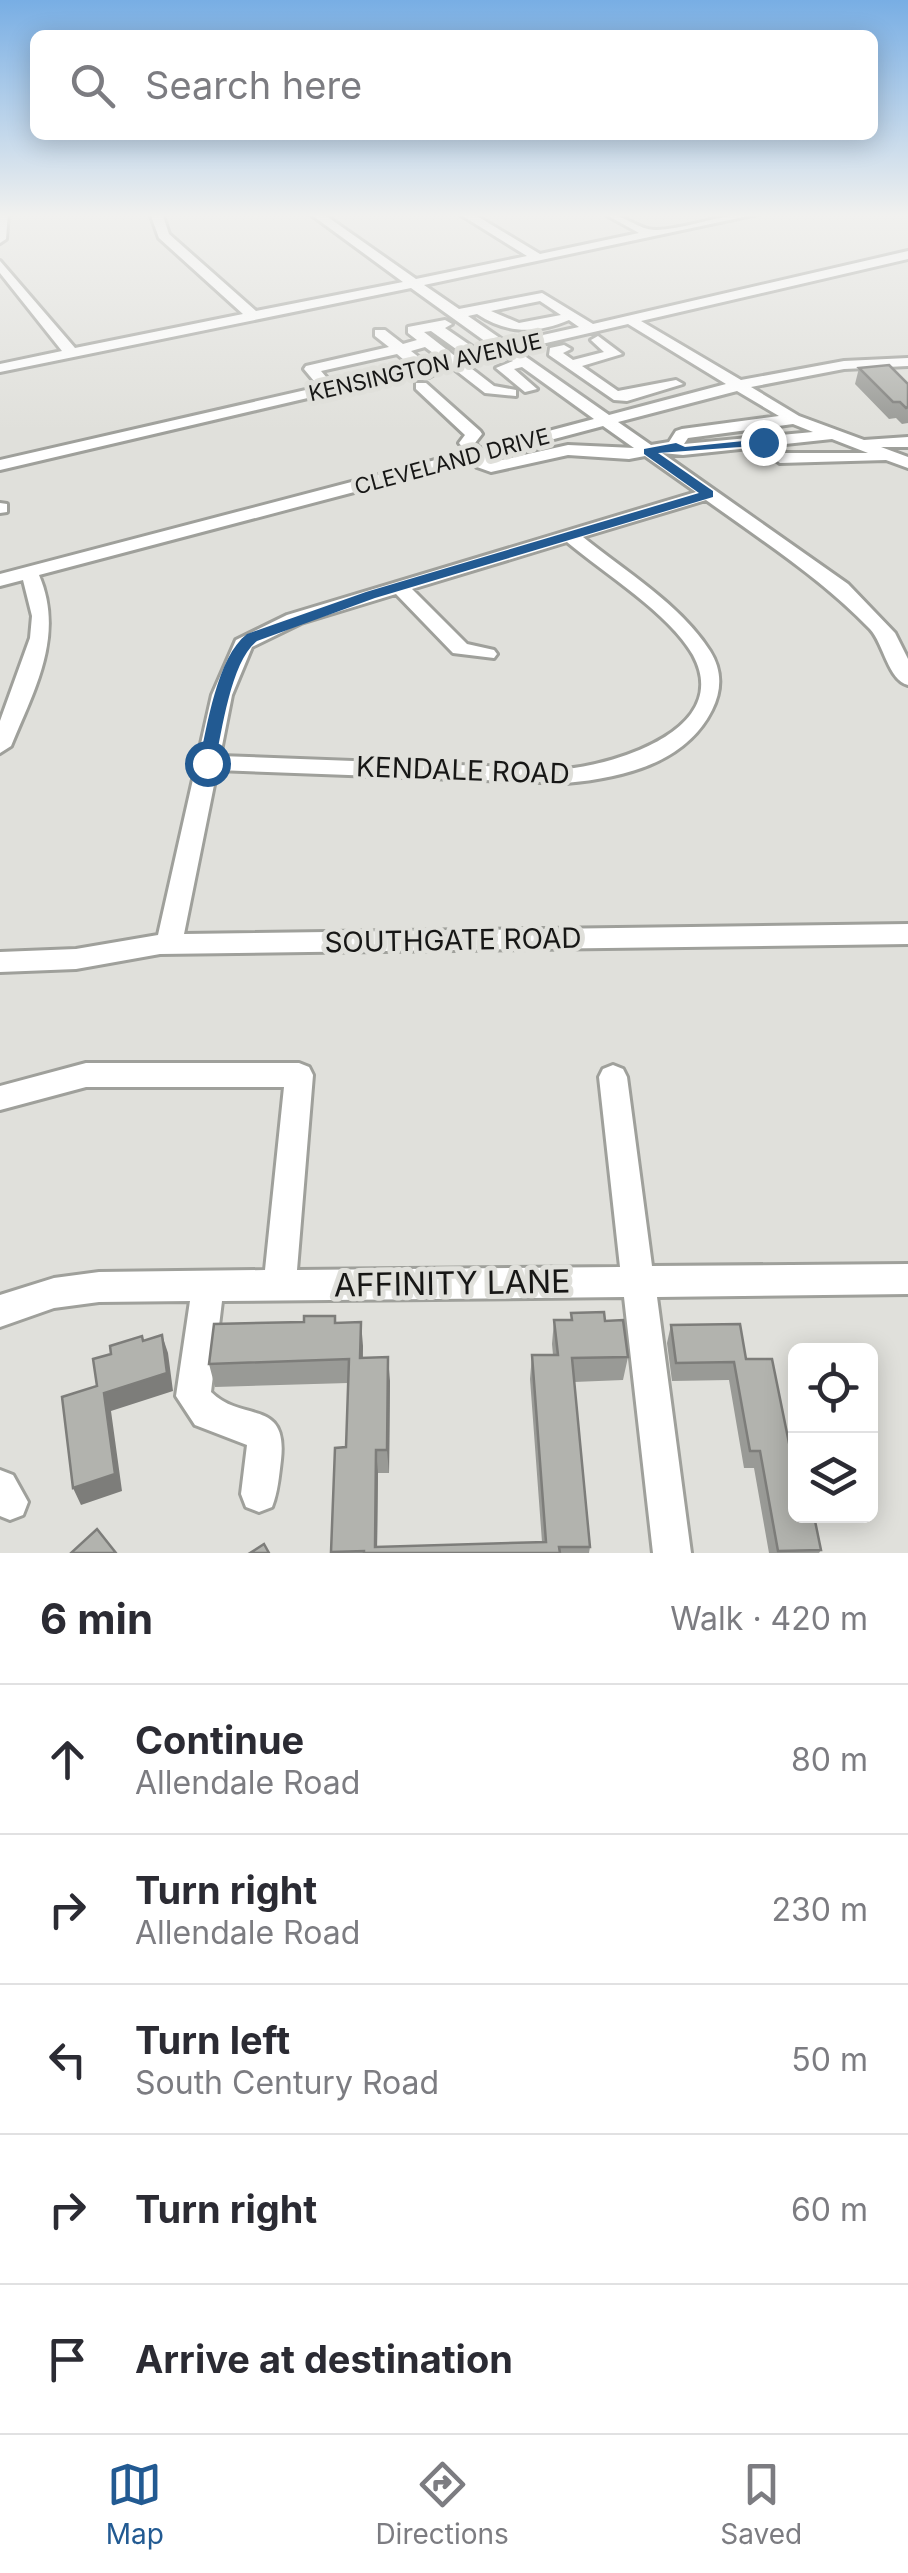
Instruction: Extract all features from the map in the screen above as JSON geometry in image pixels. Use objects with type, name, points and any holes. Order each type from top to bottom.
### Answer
[{"type":"street","points":[[17,285],[71,353]]},
{"type":"street","points":[[218,285],[252,316]]},
{"type":"street","points":[[0,368],[397,285]]},
{"type":"street","points":[[418,285],[841,588],[886,633],[908,679]]},
{"type":"street","name":"KENSINGTON AVENUE","points":[[0,465],[422,367],[463,362],[504,348],[594,334],[624,320],[775,285]]},
{"type":"street","points":[[524,362],[502,368],[463,362],[414,330],[479,309],[542,297],[572,316],[615,354],[570,365]]},
{"type":"street","points":[[594,306],[645,329],[794,419],[902,460]]},
{"type":"street","points":[[479,309],[510,328],[564,348]]},
{"type":"street","points":[[480,331],[572,316]]},
{"type":"street","points":[[433,326],[490,390],[522,391],[552,384]]},
{"type":"street","points":[[645,329],[594,334],[556,351],[556,355],[620,396],[676,384]]},
{"type":"street","points":[[380,333],[432,378],[420,386],[399,386],[382,376]]},
{"type":"street","points":[[329,389],[311,369],[428,342]]},
{"type":"street","name":"CLEVELAND DRIVE","points":[[0,580],[816,368],[908,362]]},
{"type":"street","points":[[502,368],[522,391]]},
{"type":"street","points":[[420,386],[474,434],[498,434],[516,444]]},
{"type":"street","points":[[745,388],[718,400],[752,425]]},
{"type":"street","points":[[474,434],[467,444],[474,455],[491,467],[559,452],[648,451],[679,440],[794,419]]},
{"type":"street","points":[[664,424],[683,450],[835,435]]},
{"type":"street","points":[[538,438],[559,452]]},
{"type":"street","points":[[763,442],[780,458],[902,460]]},
{"type":"street","points":[[852,442],[908,442]]},
{"type":"street","points":[[168,944],[222,695],[243,644],[294,620],[708,494]]},
{"type":"street","name":"KENDALE ROAD","points":[[207,763],[347,765],[549,776],[610,770],[658,753],[677,740],[702,712],[710,682],[703,654],[686,634],[571,536]]},
{"type":"street","points":[[0,746],[41,642],[44,624],[29,573]]},
{"type":"street","points":[[399,587],[460,648],[487,654]]},
{"type":"street","points":[[886,633],[908,634]]},
{"type":"street","name":"SOUTHGATE ROAD","points":[[0,962],[76,960],[168,944],[908,934]]},
{"type":"street","points":[[0,1098],[12,1098],[66,1077],[86,1075],[299,1075],[280,1285]]},
{"type":"street","points":[[613,1077],[672,1553]]},
{"type":"street","name":"AFFINITY LANE","points":[[0,1310],[54,1294],[99,1287],[908,1279]]},
{"type":"street","points":[[208,1286],[193,1396],[208,1417],[258,1430],[266,1436],[259,1494]]},
{"type":"building","points":[[889,365],[908,384],[906,408],[893,402],[859,368]]},
{"type":"building","points":[[604,1312],[605,1321],[623,1320],[628,1357],[572,1358],[590,1547],[559,1547],[560,1553],[331,1552],[335,1448],[346,1447],[349,1359],[209,1364],[214,1324],[304,1322],[304,1316],[335,1316],[335,1323],[361,1322],[360,1358],[388,1357],[387,1450],[376,1450],[375,1547],[546,1542],[532,1355],[558,1355],[554,1320],[572,1320],[571,1313]]},
{"type":"building","points":[[740,1324],[746,1359],[772,1359],[788,1438],[788,1523],[815,1523],[821,1550],[778,1551],[760,1451],[750,1451],[734,1362],[676,1363],[671,1325]]},
{"type":"building","points":[[162,1335],[167,1373],[104,1393],[115,1474],[73,1488],[62,1397],[97,1386],[93,1359],[111,1354],[110,1346],[142,1336],[143,1341]]},
{"type":"building","points":[[97,1529],[116,1553],[71,1553]]},
{"type":"building","points":[[264,1544],[269,1553],[250,1553]]},
{"type":"route","points":[[207,763],[222,695],[243,644],[252,638],[370,595],[708,494],[648,451],[763,442]]}]
